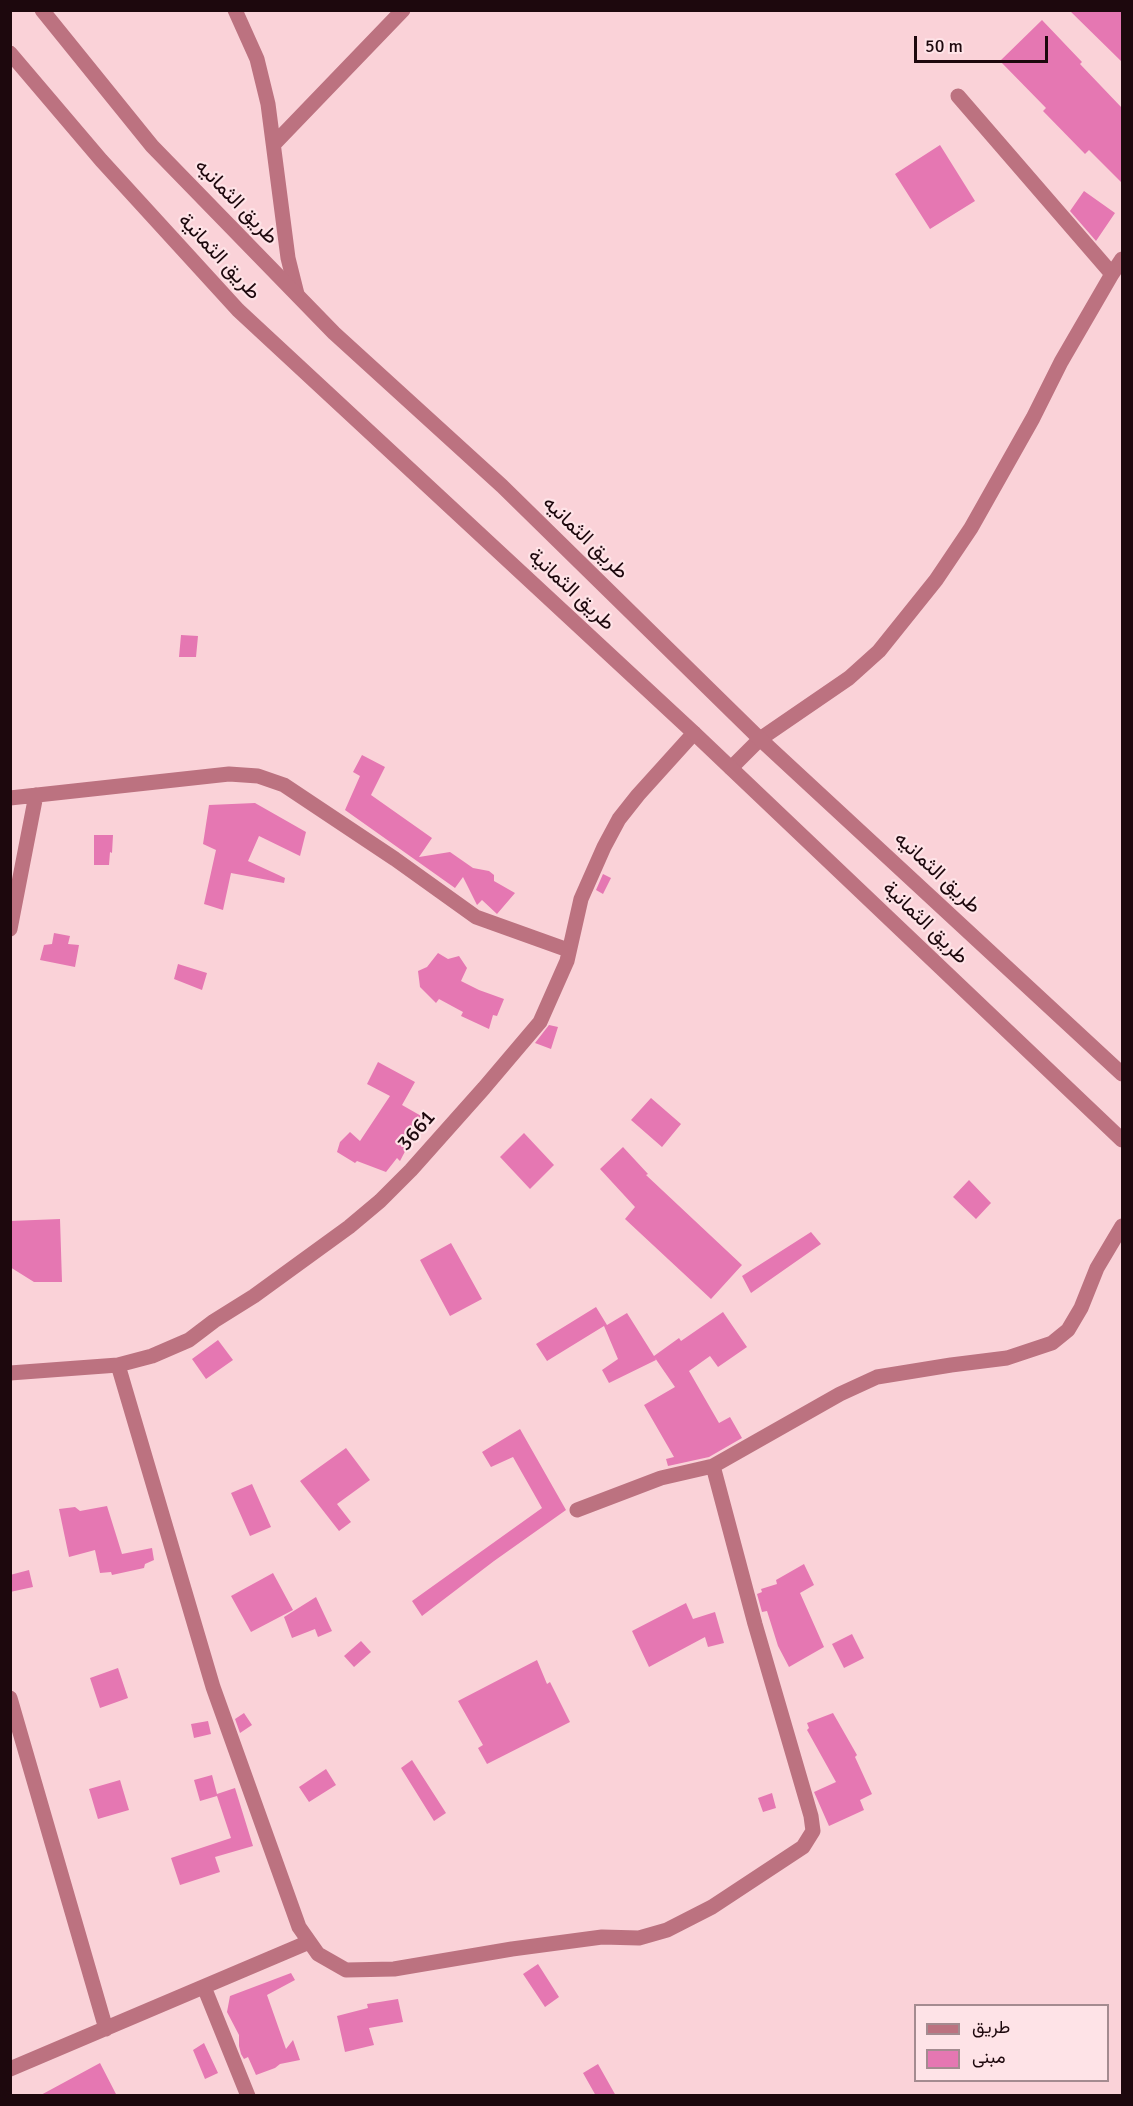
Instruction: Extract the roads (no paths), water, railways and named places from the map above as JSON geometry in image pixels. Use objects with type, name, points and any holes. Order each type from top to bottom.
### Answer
[{"type":"street","name":"طريق الثمانيه","points":[[42,10],[153,146],[334,333],[502,486],[760,739],[1122,1074]]},
{"type":"street","points":[[235,10],[257,59],[268,104],[288,258],[297,294]]},
{"type":"street","points":[[274,144],[403,10]]},
{"type":"street","name":"طريق الثمانية","points":[[10,53],[101,160],[238,310],[694,733],[1122,1140]]},
{"type":"street","points":[[958,96],[1112,274]]},
{"type":"street","points":[[731,768],[760,739],[849,678],[879,651],[936,580],[971,528],[1033,418],[1055,372],[1122,260]]},
{"type":"street","name":"3661","points":[[10,1373],[118,1365],[152,1356],[189,1340],[312,1254],[380,1201],[411,1170],[540,1022],[567,961],[581,899],[619,819],[694,733]]},
{"type":"street","points":[[10,798],[229,774],[258,776],[284,785],[395,859],[476,917],[568,950]]},
{"type":"street","points":[[10,929],[36,795]]},
{"type":"street","points":[[577,1510],[661,1478],[713,1466],[840,1394],[877,1377],[1007,1358],[1053,1343],[1068,1330],[1081,1308],[1098,1268],[1122,1226]]},
{"type":"street","points":[[118,1365],[213,1687],[299,1927],[318,1954],[346,1970],[394,1969],[512,1949],[602,1937],[639,1938],[667,1930],[711,1907],[803,1847],[813,1831],[811,1816],[755,1624],[713,1466]]},
{"type":"street","points":[[10,1698],[106,2029]]},
{"type":"street","points":[[10,2069],[309,1942]]},
{"type":"street","points":[[204,1987],[248,2096]]}]
